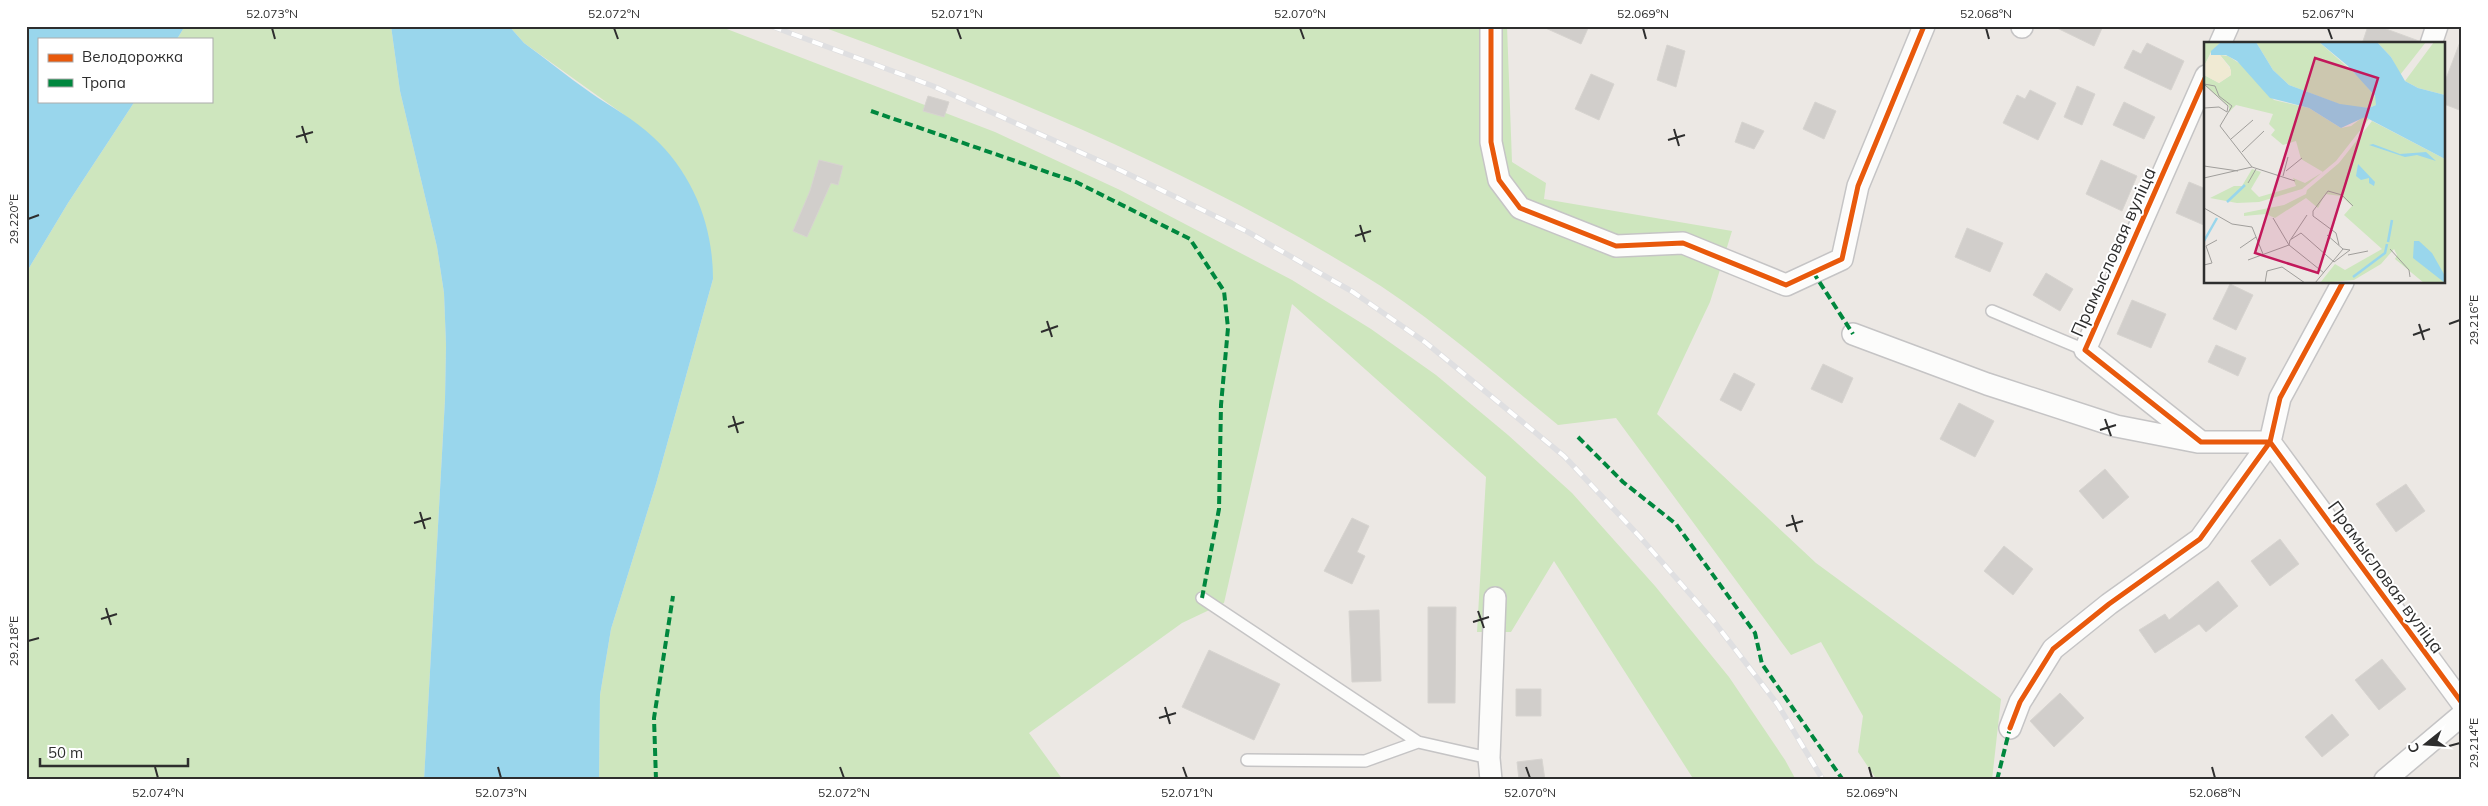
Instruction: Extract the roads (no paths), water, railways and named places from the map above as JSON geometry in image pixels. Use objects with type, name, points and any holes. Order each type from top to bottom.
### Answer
[{"type":"street","points":[[1491,26],[1490,142],[1499,180],[1520,208],[1616,246],[1683,243],[1786,284],[1842,258],[1858,186],[1924,26]]},
{"type":"street","points":[[2221,42],[2228,26]]},
{"type":"street","points":[[2432,42],[2437,26]]},
{"type":"street","name":"Прамысловая вуліца","points":[[2201,442],[2085,350],[2204,81]]},
{"type":"street","points":[[2010,728],[2020,702],[2053,649],[2109,604],[2200,540],[2270,442],[2280,398],[2342,284]]},
{"type":"street","points":[[1854,334],[1987,384],[2116,426],[2201,442],[2270,442]]},
{"type":"street","name":"Прамысловая вуліца","points":[[2270,442],[2462,703]]},
{"type":"street","points":[[1491,780],[1489,758],[1495,598]]},
{"type":"street","points":[[2386,780],[2462,715]]},
{"type":"lane","points":[[1992,311],[2085,350]]},
{"type":"lane","points":[[1202,598],[1418,742],[1489,758]]},
{"type":"lane","points":[[1247,760],[1365,761],[1418,742]]},
{"type":"water","points":[[26,26],[185,26],[178,38],[38,38],[38,102],[134,102],[68,203],[26,273]]},
{"type":"water","points":[[391,26],[509,26],[524,43],[582,87],[638,124],[653,137],[679,167],[690,184],[705,220],[712,259],[713,279],[656,484],[611,629],[600,695],[599,780],[424,780],[445,399],[446,345],[444,293],[437,247],[400,91]]},
{"type":"railway","points":[[771,26],[933,86],[1122,171],[1248,232],[1353,292],[1425,342],[1564,456],[1640,537],[1712,619],[1778,705],[1823,780]]}]
